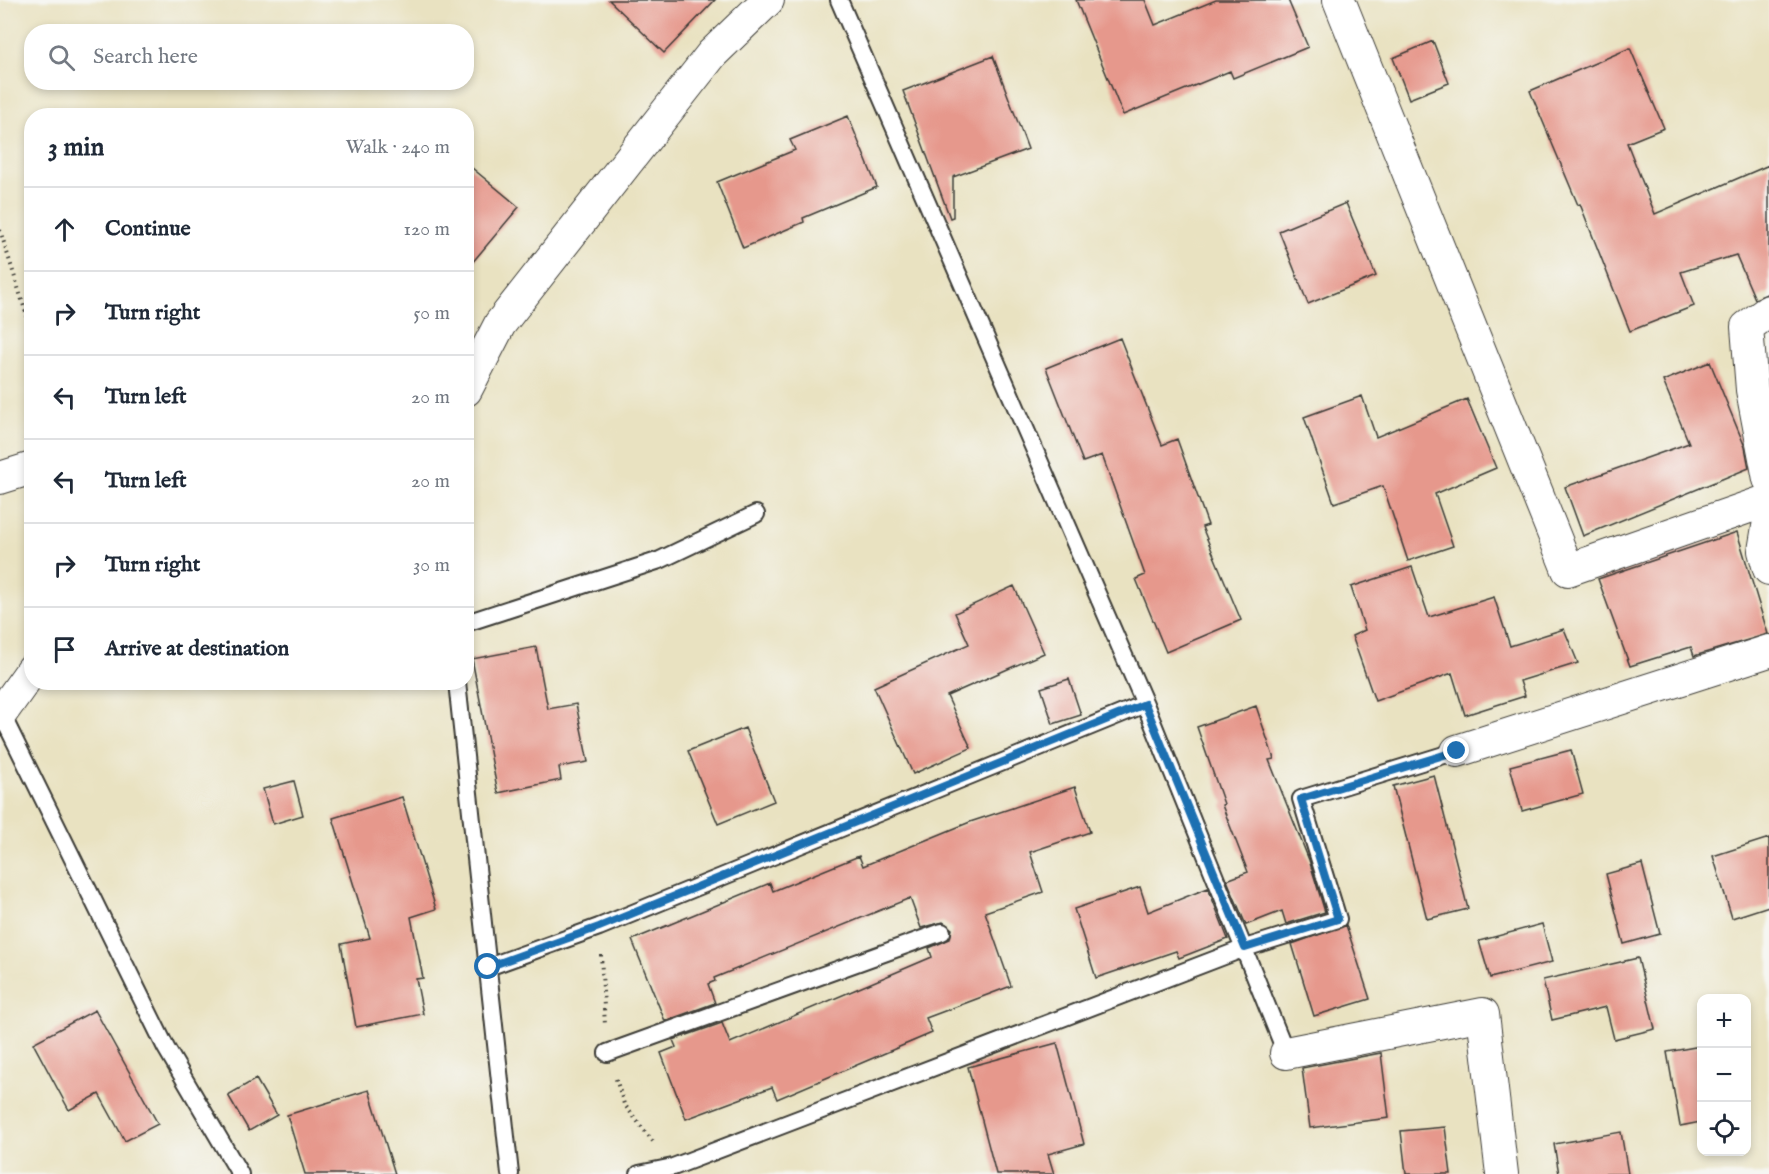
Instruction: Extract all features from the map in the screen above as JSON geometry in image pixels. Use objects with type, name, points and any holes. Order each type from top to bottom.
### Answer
[{"type":"street","points":[[474,374],[500,324],[712,54],[768,0]]},
{"type":"street","points":[[1339,0],[1568,570],[1769,500]]},
{"type":"street","points":[[1769,311],[1747,327],[1752,390],[1769,479]]},
{"type":"street","points":[[0,478],[24,470]]},
{"type":"street","points":[[1769,521],[1764,551],[1769,569]]},
{"type":"street","points":[[1457,751],[1769,651]]},
{"type":"street","points":[[1,714],[24,681]]},
{"type":"street","points":[[1286,1053],[1483,1014],[1502,1174]]},
{"type":"lane","points":[[839,0],[1145,704],[1286,1053]]},
{"type":"lane","points":[[474,620],[660,560],[756,514]]},
{"type":"lane","points":[[458,690],[510,1174]]},
{"type":"lane","points":[[488,967],[599,927],[1145,704]]},
{"type":"lane","points":[[1,714],[166,1048],[240,1174]]},
{"type":"lane","points":[[639,1174],[673,1167],[1245,948],[1338,919],[1301,799],[1457,751]]},
{"type":"lane","points":[[607,1053],[942,932]]},
{"type":"path","points":[[0,230],[24,306]]},
{"type":"building","points":[[609,0],[715,0],[664,53]]},
{"type":"building","points":[[1076,0],[1145,0],[1155,25],[1216,0],[1288,0],[1308,47],[1233,78],[1230,71],[1123,115]]},
{"type":"building","points":[[1433,41],[1449,83],[1409,99],[1393,58]]},
{"type":"building","points":[[1630,48],[1664,128],[1627,143],[1655,214],[1769,165],[1769,293],[1755,299],[1736,255],[1681,272],[1694,306],[1630,331],[1580,204],[1578,205],[1530,91]]},
{"type":"building","points":[[993,56],[1028,149],[953,177],[953,217],[950,218],[903,91]]},
{"type":"building","points":[[848,116],[877,187],[803,218],[804,222],[743,248],[717,182],[795,150],[790,140]]},
{"type":"building","points":[[474,170],[519,207],[474,260]]},
{"type":"building","points":[[1346,203],[1376,276],[1308,304],[1279,231]]},
{"type":"building","points":[[1120,338],[1162,445],[1177,439],[1208,525],[1202,527],[1241,620],[1166,652],[1136,579],[1145,575],[1102,455],[1083,462],[1046,368]]},
{"type":"building","points":[[1710,362],[1745,447],[1749,468],[1583,536],[1565,487],[1689,443],[1663,381]]},
{"type":"building","points":[[1362,396],[1376,437],[1467,399],[1496,468],[1435,494],[1453,546],[1408,561],[1383,486],[1334,503],[1304,417]]},
{"type":"building","points":[[1737,532],[1768,634],[1694,656],[1691,647],[1630,666],[1598,579]]},
{"type":"building","points":[[1412,567],[1429,617],[1494,597],[1510,646],[1564,629],[1578,663],[1520,681],[1525,696],[1465,715],[1452,673],[1375,701],[1352,636],[1365,630],[1351,587]]},
{"type":"building","points":[[1014,586],[1044,653],[947,696],[971,748],[913,774],[874,687],[969,644],[955,613]]},
{"type":"building","points":[[536,647],[548,709],[576,704],[588,762],[559,767],[561,780],[498,793],[474,669],[474,659]]},
{"type":"building","points":[[1069,679],[1081,715],[1053,724],[1041,688]]},
{"type":"building","points":[[1256,706],[1274,759],[1269,760],[1309,860],[1325,912],[1286,924],[1282,911],[1246,925],[1227,880],[1248,872],[1222,805],[1224,804],[1197,727]]},
{"type":"building","points":[[745,728],[774,801],[718,824],[688,751]]},
{"type":"building","points":[[1571,750],[1583,794],[1522,811],[1510,766]]},
{"type":"building","points":[[1434,775],[1468,909],[1427,919],[1393,786]]},
{"type":"building","points":[[294,781],[303,815],[273,824],[263,789]]},
{"type":"building","points":[[1075,787],[1090,832],[1030,852],[1043,892],[985,912],[1011,986],[926,1018],[932,1033],[777,1099],[772,1087],[686,1119],[661,1053],[676,1047],[673,1040],[722,1023],[730,1043],[932,957],[929,948],[950,939],[952,929],[943,922],[921,928],[910,898],[714,978],[715,981],[708,984],[715,1003],[665,1021],[632,940],[770,883],[773,891],[859,856],[863,866],[970,822]]},
{"type":"building","points":[[402,797],[436,909],[411,917],[423,978],[416,979],[423,1014],[356,1027],[341,944],[370,938],[333,818]]},
{"type":"building","points":[[1769,838],[1769,906],[1732,918],[1713,856]]},
{"type":"building","points":[[1642,864],[1660,934],[1624,944],[1606,874]]},
{"type":"building","points":[[1140,887],[1148,912],[1208,888],[1228,939],[1179,958],[1176,951],[1096,978],[1074,909]]},
{"type":"building","points":[[1542,924],[1552,962],[1490,978],[1479,941]]},
{"type":"building","points":[[1346,925],[1370,999],[1314,1016],[1292,944]]},
{"type":"building","points":[[1638,958],[1655,1029],[1614,1039],[1606,1007],[1552,1020],[1543,980]]},
{"type":"building","points":[[95,1010],[158,1124],[125,1141],[99,1094],[69,1110],[33,1043]]},
{"type":"building","points":[[1057,1043],[1084,1144],[1048,1154],[1054,1174],[996,1174],[968,1067]]},
{"type":"building","points":[[1697,1047],[1697,1123],[1680,1126],[1667,1052]]},
{"type":"building","points":[[1381,1053],[1389,1118],[1310,1128],[1302,1068]]},
{"type":"building","points":[[256,1079],[277,1115],[249,1131],[228,1095]]},
{"type":"building","points":[[369,1090],[395,1174],[305,1174],[287,1115]]},
{"type":"building","points":[[1445,1127],[1451,1174],[1406,1174],[1401,1131]]},
{"type":"building","points":[[1621,1132],[1628,1174],[1559,1174],[1554,1144]]},
{"type":"route","points":[[488,967],[599,927],[1145,704],[1245,948],[1338,919],[1301,799],[1457,751]]}]
